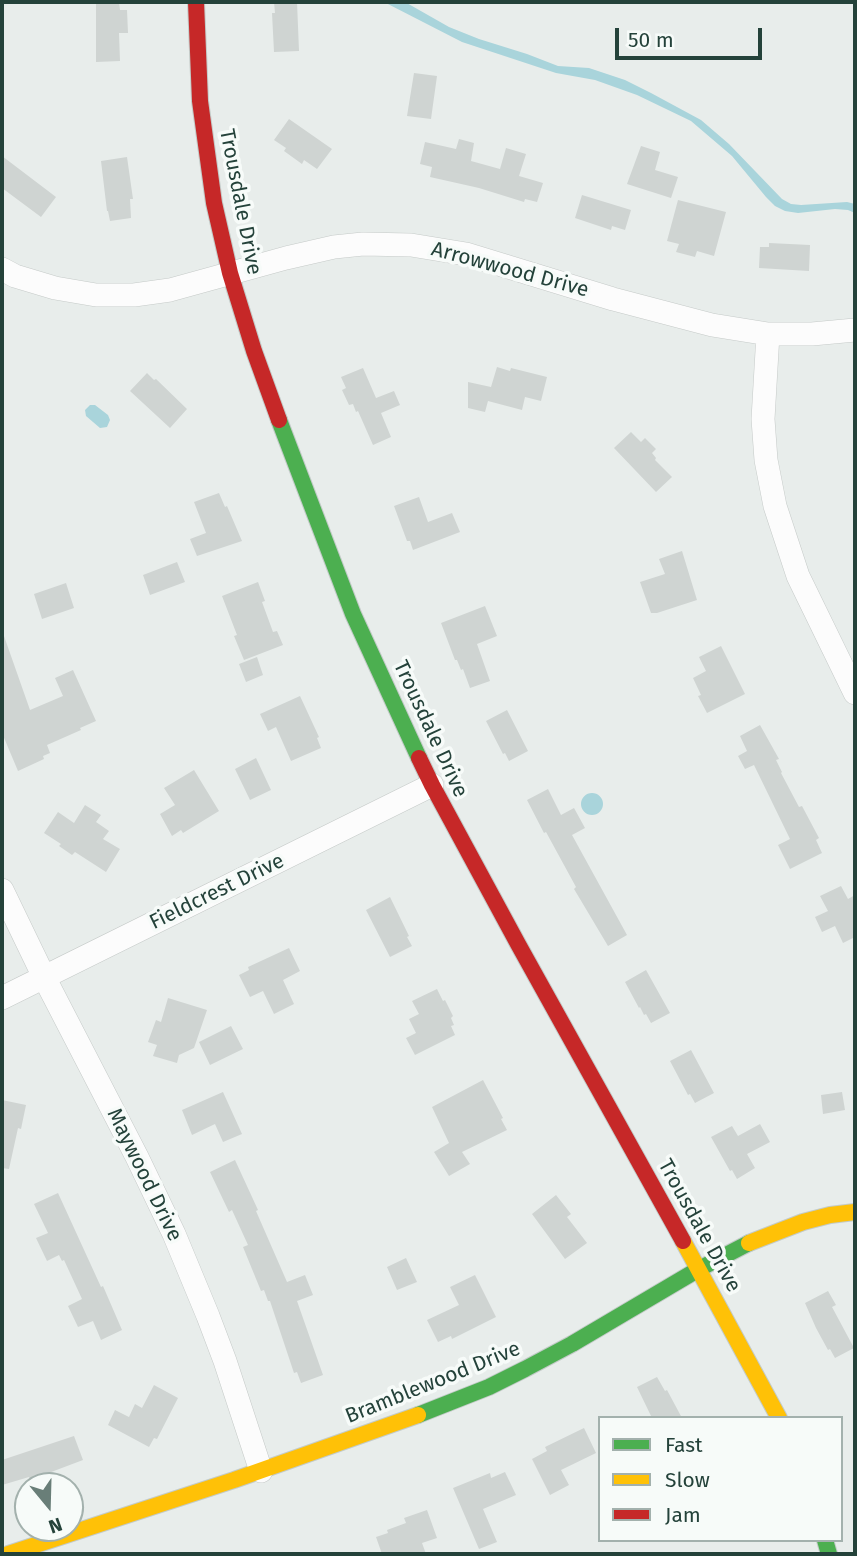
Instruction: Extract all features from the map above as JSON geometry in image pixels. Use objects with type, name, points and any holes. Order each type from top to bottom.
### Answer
[{"type":"street","name":"Trousdale Drive","points":[[197,2],[200,101],[214,203],[230,274],[265,384],[353,614],[432,785],[778,1416]]},
{"type":"street","name":"Arrowwood Drive","points":[[2,269],[55,289],[114,296],[170,290],[348,244],[411,245],[466,254],[613,299],[712,325],[768,334],[855,330]]},
{"type":"street","points":[[768,334],[763,419],[766,460],[775,506],[798,576],[855,693]]},
{"type":"street","name":"Fieldcrest Drive","points":[[2,998],[432,785]]},
{"type":"street","name":"Maywood Drive","points":[[2,890],[174,1234],[225,1361],[261,1471]]},
{"type":"street","name":"Bramblewood Drive","points":[[8,1554],[261,1471],[387,1427],[489,1387],[747,1244],[830,1215],[855,1212]]},
{"type":"water","points":[[384,2],[405,2],[449,27],[558,66],[589,68],[625,80],[701,120],[729,144],[782,199],[801,205],[847,202],[855,204],[855,213],[835,209],[798,213],[785,211],[775,206],[732,156],[691,121],[637,95],[595,80],[556,73],[462,42]]},
{"type":"water","points":[[90,405],[95,405],[108,415],[110,420],[107,427],[100,428],[86,416],[85,410]]},
{"type":"water","points":[[592,793],[600,796],[603,804],[600,812],[592,815],[584,812],[581,804],[584,796]]},
{"type":"building","points":[[96,2],[119,2],[120,10],[127,10],[128,33],[119,33],[120,61],[96,62]]},
{"type":"building","points":[[274,2],[297,2],[299,51],[274,52]]},
{"type":"building","points":[[414,73],[437,76],[431,119],[407,116]]},
{"type":"building","points":[[289,119],[332,149],[317,169],[304,160],[302,164],[274,140]]},
{"type":"building","points":[[459,139],[474,143],[471,161],[500,169],[506,148],[526,154],[519,176],[543,183],[537,202],[525,199],[524,202],[430,177],[432,167],[420,164],[425,142],[456,149]]},
{"type":"building","points":[[641,146],[660,152],[655,170],[678,177],[671,198],[627,184]]},
{"type":"building","points":[[2,156],[56,197],[41,217],[2,188]]},
{"type":"building","points":[[127,157],[133,199],[130,199],[131,218],[110,221],[101,161]]},
{"type":"building","points":[[582,195],[631,210],[625,230],[612,226],[611,230],[575,218]]},
{"type":"building","points":[[678,200],[726,212],[714,256],[697,251],[695,257],[676,252],[679,244],[667,241]]},
{"type":"building","points":[[769,243],[810,245],[809,271],[759,268],[760,247],[769,247]]},
{"type":"building","points":[[497,367],[547,377],[541,401],[525,397],[522,410],[488,401],[485,412],[468,408],[468,382],[491,387]]},
{"type":"building","points":[[363,368],[376,398],[394,391],[400,405],[381,413],[391,437],[373,445],[358,411],[356,412],[353,404],[349,405],[342,390],[346,388],[341,377]]},
{"type":"building","points":[[147,373],[187,409],[170,428],[130,391]]},
{"type":"building","points":[[631,432],[641,442],[645,438],[656,449],[652,453],[655,460],[672,477],[656,492],[614,448]]},
{"type":"building","points":[[219,493],[242,541],[197,556],[190,539],[206,533],[194,502]]},
{"type":"building","points":[[419,497],[428,522],[452,513],[460,532],[413,550],[394,506]]},
{"type":"building","points":[[682,551],[697,600],[651,613],[640,582],[665,574],[659,559]]},
{"type":"building","points":[[177,562],[185,582],[150,595],[143,575]]},
{"type":"building","points":[[258,582],[273,632],[277,631],[283,645],[244,660],[222,596]]},
{"type":"building","points":[[66,583],[74,608],[42,619],[34,594]]},
{"type":"building","points":[[485,606],[497,636],[477,644],[490,681],[470,688],[463,669],[461,670],[455,660],[441,623]]},
{"type":"building","points":[[4,636],[30,710],[63,696],[55,678],[73,670],[96,721],[47,745],[50,753],[43,756],[44,759],[18,771],[2,733]]},
{"type":"building","points":[[721,646],[745,694],[707,713],[693,678],[706,671],[699,657]]},
{"type":"building","points":[[257,657],[263,675],[246,682],[239,664]]},
{"type":"building","points":[[300,696],[319,737],[317,738],[321,748],[291,761],[276,727],[268,731],[260,714]]},
{"type":"building","points":[[507,710],[528,751],[509,761],[486,721]]},
{"type":"building","points":[[760,725],[779,759],[776,760],[781,773],[819,838],[816,840],[822,853],[790,869],[778,845],[790,839],[754,765],[745,769],[738,756],[747,751],[740,736]]},
{"type":"building","points":[[256,758],[271,790],[250,800],[235,769]]},
{"type":"building","points":[[194,770],[219,811],[183,833],[181,830],[172,836],[160,814],[175,805],[164,788]]},
{"type":"building","points":[[548,789],[561,815],[574,808],[585,828],[572,835],[627,935],[608,946],[527,800]]},
{"type":"building","points":[[85,805],[101,815],[96,822],[109,831],[103,839],[120,849],[106,872],[75,852],[72,855],[44,833],[58,812],[74,823]]},
{"type":"building","points":[[841,886],[848,899],[855,895],[855,937],[843,943],[835,926],[822,932],[815,917],[828,911],[820,896]]},
{"type":"building","points":[[390,897],[412,946],[390,957],[366,910]]},
{"type":"building","points":[[289,948],[300,971],[283,980],[294,1004],[274,1014],[263,991],[250,997],[239,975],[249,970],[248,967]]},
{"type":"building","points":[[646,970],[670,1013],[651,1023],[639,1008],[625,982]]},
{"type":"building","points":[[437,989],[453,1016],[451,1018],[454,1025],[451,1026],[455,1035],[415,1055],[406,1038],[416,1033],[409,1019],[419,1014],[412,1001]]},
{"type":"building","points":[[168,998],[207,1010],[194,1048],[179,1055],[177,1063],[153,1056],[157,1045],[148,1042],[156,1020],[161,1022]]},
{"type":"building","points":[[231,1026],[243,1049],[210,1065],[199,1042]]},
{"type":"building","points":[[691,1050],[714,1093],[695,1103],[670,1061]]},
{"type":"building","points":[[483,1080],[507,1130],[462,1152],[470,1164],[449,1176],[434,1152],[449,1143],[432,1107]]},
{"type":"building","points":[[223,1092],[242,1134],[223,1142],[215,1124],[192,1135],[182,1110]]},
{"type":"building","points":[[842,1092],[845,1110],[823,1114],[821,1095]]},
{"type":"building","points":[[2,1100],[26,1105],[9,1169],[2,1168]]},
{"type":"building","points":[[760,1124],[770,1142],[747,1154],[755,1168],[737,1179],[711,1137],[732,1126],[738,1136]]},
{"type":"building","points":[[235,1160],[287,1282],[305,1275],[313,1295],[297,1301],[323,1375],[301,1383],[297,1372],[294,1373],[270,1301],[264,1290],[261,1291],[243,1247],[248,1245],[210,1172]]},
{"type":"building","points":[[58,1193],[122,1330],[101,1340],[93,1321],[78,1327],[68,1306],[82,1299],[64,1260],[62,1261],[59,1255],[47,1261],[36,1238],[48,1233],[34,1204]]},
{"type":"building","points":[[556,1195],[571,1214],[567,1217],[587,1243],[565,1259],[532,1214]]},
{"type":"building","points":[[406,1258],[417,1282],[397,1290],[387,1267]]},
{"type":"building","points":[[475,1275],[496,1317],[452,1339],[451,1336],[438,1342],[427,1320],[459,1305],[450,1287]]},
{"type":"building","points":[[828,1291],[836,1305],[832,1307],[854,1348],[835,1358],[816,1328],[805,1303]]},
{"type":"building","points":[[657,1377],[681,1416],[651,1416],[637,1387]]},
{"type":"building","points":[[154,1385],[178,1398],[157,1439],[154,1438],[149,1447],[108,1425],[115,1410],[129,1417],[135,1404],[142,1408]]},
{"type":"building","points":[[584,1428],[596,1453],[561,1470],[569,1485],[550,1495],[532,1459],[547,1451],[545,1447]]},
{"type":"building","points":[[74,1436],[83,1460],[51,1472],[14,1472],[14,1481],[2,1485],[2,1460]]},
{"type":"building","points":[[505,1472],[516,1495],[483,1509],[497,1542],[479,1549],[453,1488],[490,1473],[491,1478]]},
{"type":"building","points":[[427,1510],[437,1538],[422,1543],[426,1554],[382,1554],[376,1537],[406,1523],[404,1518]]},
{"type":"traffic: fast","points":[[279,420],[353,614],[419,758]]},
{"type":"traffic: fast","points":[[418,1415],[489,1387],[525,1369],[749,1243]]},
{"type":"traffic: fast","points":[[826,1542],[829,1554]]},
{"type":"traffic: slow","points":[[749,1243],[803,1222],[855,1212]]},
{"type":"traffic: slow","points":[[683,1241],[778,1416]]},
{"type":"traffic: slow","points":[[8,1554],[234,1480],[418,1415]]},
{"type":"traffic: jam","points":[[196,2],[200,101],[214,203],[230,273],[279,420]]},
{"type":"traffic: jam","points":[[419,758],[518,944],[683,1241]]}]
